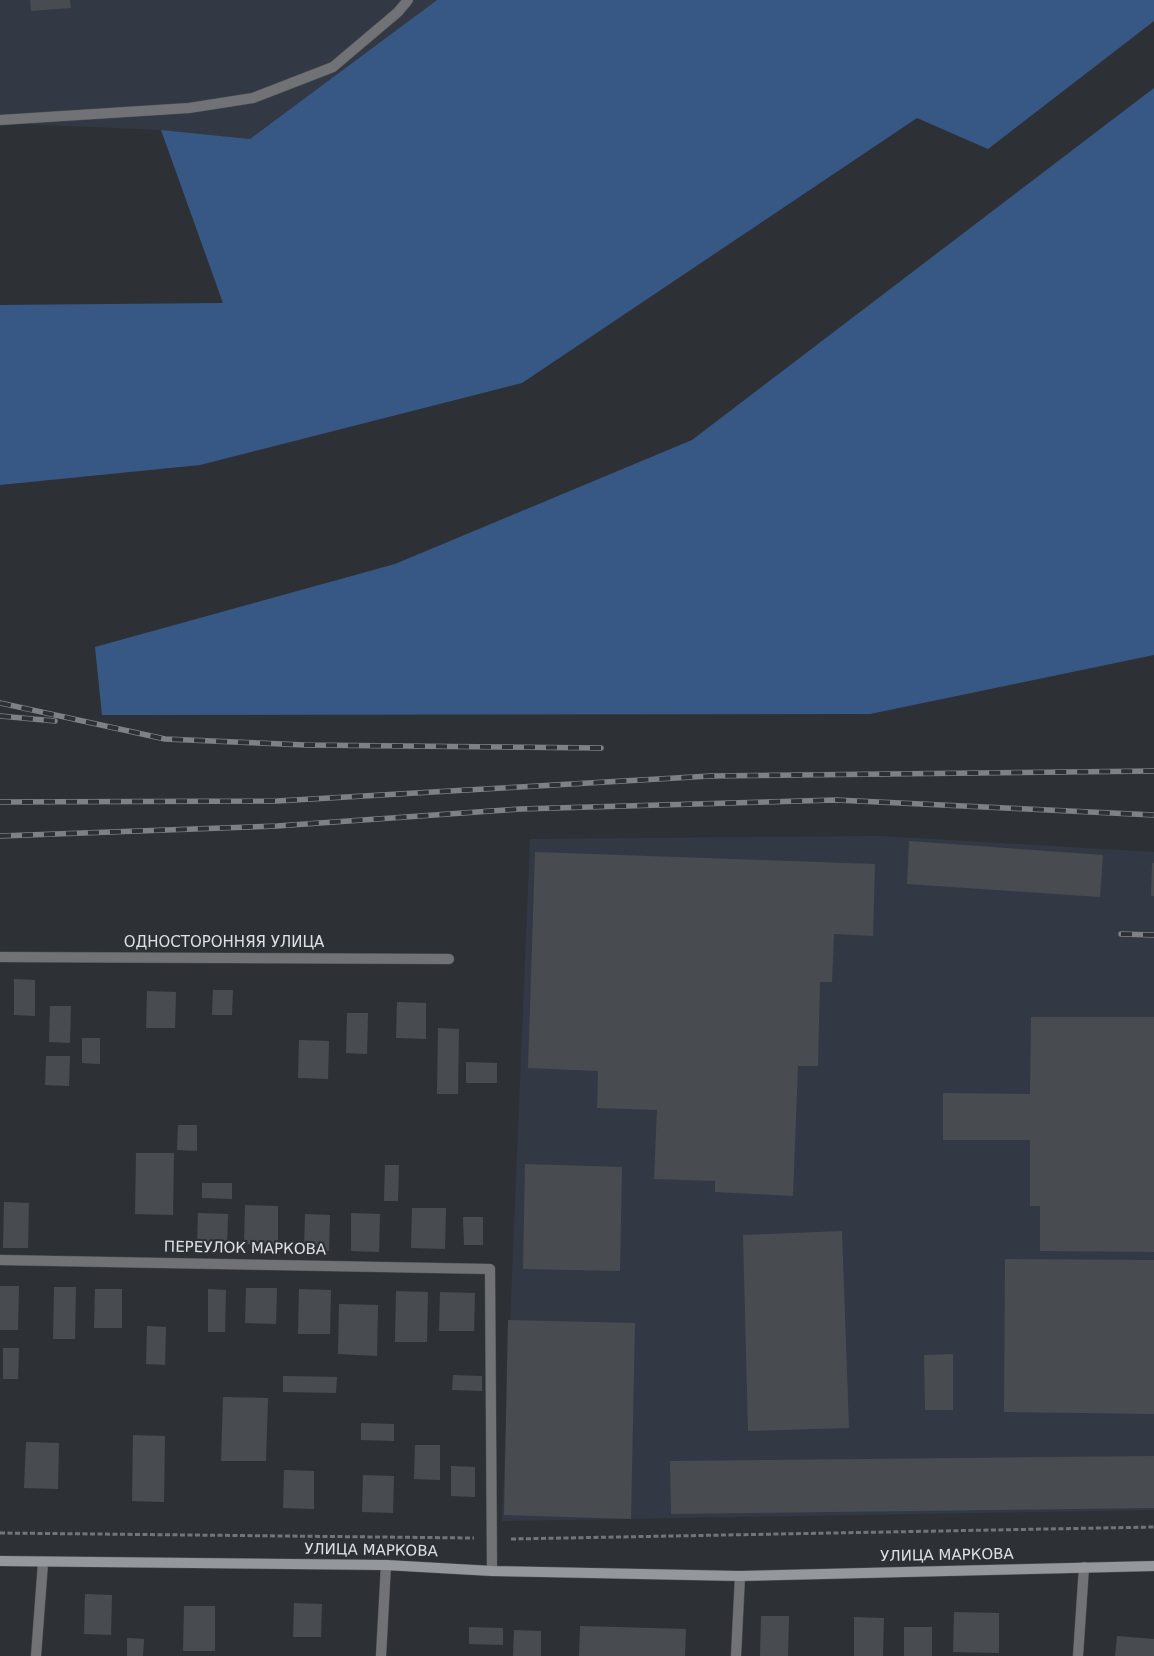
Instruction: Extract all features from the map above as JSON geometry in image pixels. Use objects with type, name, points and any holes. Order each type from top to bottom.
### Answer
[{"type":"main road","name":"УЛИЦА МАРКОВА","points":[[0,1561],[43,1563],[386,1565],[492,1571],[740,1576],[1154,1566]]},
{"type":"lane","points":[[0,120],[189,108],[253,98],[333,67],[398,12],[408,0]]},
{"type":"lane","name":"ОДНОСТОРОННЯЯ УЛИЦА","points":[[0,958],[449,959]]},
{"type":"lane","name":"ПЕРЕУЛОК МАРКОВА","points":[[0,1260],[490,1269],[492,1538]]},
{"type":"lane","points":[[492,1538],[492,1571]]},
{"type":"lane","points":[[36,1656],[43,1563]]},
{"type":"lane","points":[[382,1656],[386,1565]]},
{"type":"lane","points":[[1078,1656],[1084,1567]]},
{"type":"lane","points":[[736,1656],[740,1576]]},
{"type":"path","points":[[0,1533],[492,1538],[1154,1527]]},
{"type":"shaded area","points":[[0,0],[437,0],[250,139],[161,130],[0,123]]},
{"type":"shaded area","points":[[437,0],[1154,0],[1154,21],[988,149],[917,118],[522,383],[200,465],[0,485],[0,305],[223,303],[161,130],[250,139]]},
{"type":"shaded area","points":[[1154,88],[1154,655],[870,714],[102,715],[95,647],[395,564],[692,440]]},
{"type":"shaded area","points":[[880,836],[1154,852],[1154,1510],[502,1521],[530,839]]},
{"type":"building","points":[[30,0],[70,0],[71,8],[31,11]]},
{"type":"building","points":[[909,841],[1103,855],[1100,897],[907,884]]},
{"type":"building","points":[[535,852],[875,864],[873,936],[834,934],[832,982],[820,982],[818,1066],[798,1066],[793,1196],[715,1192],[715,1181],[654,1179],[657,1110],[597,1108],[598,1071],[528,1068]]},
{"type":"building","points":[[1152,863],[1154,863],[1154,896],[1151,896]]},
{"type":"building","points":[[14,979],[35,980],[35,1016],[14,1015]]},
{"type":"building","points":[[213,990],[233,990],[232,1015],[212,1015]]},
{"type":"building","points":[[147,991],[176,992],[175,1028],[146,1028]]},
{"type":"building","points":[[397,1002],[426,1003],[426,1039],[396,1038]]},
{"type":"building","points":[[50,1006],[71,1006],[70,1043],[49,1042]]},
{"type":"building","points":[[347,1013],[368,1013],[367,1054],[346,1053]]},
{"type":"building","points":[[1031,1017],[1154,1017],[1154,1252],[1040,1251],[1040,1206],[1030,1206],[1030,1140],[943,1140],[943,1093],[1030,1094]]},
{"type":"building","points":[[438,1028],[459,1029],[458,1094],[437,1094]]},
{"type":"building","points":[[82,1038],[100,1038],[100,1064],[82,1063]]},
{"type":"building","points":[[299,1040],[329,1041],[328,1079],[298,1078]]},
{"type":"building","points":[[46,1056],[70,1056],[69,1086],[45,1085]]},
{"type":"building","points":[[466,1062],[497,1063],[497,1083],[466,1083]]},
{"type":"building","points":[[178,1125],[197,1125],[197,1151],[177,1150]]},
{"type":"building","points":[[136,1153],[174,1153],[173,1215],[135,1214]]},
{"type":"building","points":[[525,1164],[622,1167],[620,1271],[523,1269]]},
{"type":"building","points":[[385,1165],[399,1165],[398,1201],[384,1201]]},
{"type":"building","points":[[202,1183],[232,1183],[232,1199],[202,1198]]},
{"type":"building","points":[[4,1202],[29,1203],[28,1248],[3,1248]]},
{"type":"building","points":[[245,1205],[278,1206],[278,1245],[244,1244]]},
{"type":"building","points":[[412,1208],[446,1208],[445,1249],[411,1248]]},
{"type":"building","points":[[198,1213],[228,1214],[227,1246],[197,1245]]},
{"type":"building","points":[[351,1213],[380,1214],[379,1252],[351,1251]]},
{"type":"building","points":[[305,1214],[330,1215],[329,1251],[304,1250]]},
{"type":"building","points":[[463,1217],[483,1217],[483,1245],[464,1245]]},
{"type":"building","points":[[842,1231],[849,1428],[748,1431],[743,1235]]},
{"type":"building","points":[[1005,1259],[1154,1260],[1154,1414],[1004,1412]]},
{"type":"building","points":[[0,1286],[19,1286],[18,1330],[0,1330]]},
{"type":"building","points":[[54,1287],[76,1287],[75,1339],[53,1339]]},
{"type":"building","points":[[246,1288],[277,1288],[276,1324],[245,1323]]},
{"type":"building","points":[[95,1289],[122,1289],[122,1328],[94,1328]]},
{"type":"building","points":[[208,1289],[226,1290],[225,1332],[208,1332]]},
{"type":"building","points":[[299,1289],[331,1290],[330,1334],[298,1334]]},
{"type":"building","points":[[396,1291],[428,1292],[427,1342],[395,1342]]},
{"type":"building","points":[[440,1292],[475,1293],[474,1331],[439,1331]]},
{"type":"building","points":[[339,1304],[378,1305],[377,1356],[338,1354]]},
{"type":"building","points":[[508,1320],[635,1323],[631,1519],[504,1515]]},
{"type":"building","points":[[147,1326],[166,1327],[165,1365],[146,1364]]},
{"type":"building","points":[[3,1348],[19,1348],[18,1379],[3,1379]]},
{"type":"building","points":[[953,1354],[953,1410],[925,1410],[924,1355]]},
{"type":"building","points":[[453,1375],[482,1376],[482,1391],[452,1390]]},
{"type":"building","points":[[283,1376],[337,1377],[336,1393],[283,1392]]},
{"type":"building","points":[[223,1397],[268,1398],[266,1461],[221,1461]]},
{"type":"building","points":[[361,1423],[394,1424],[394,1441],[361,1440]]},
{"type":"building","points":[[133,1435],[165,1436],[164,1502],[132,1501]]},
{"type":"building","points":[[26,1442],[59,1443],[58,1489],[24,1488]]},
{"type":"building","points":[[415,1445],[440,1445],[440,1480],[414,1479]]},
{"type":"building","points":[[1154,1456],[1154,1508],[671,1514],[670,1461]]},
{"type":"building","points":[[451,1466],[475,1467],[475,1497],[451,1496]]},
{"type":"building","points":[[284,1470],[314,1471],[314,1509],[283,1508]]},
{"type":"building","points":[[363,1475],[394,1476],[393,1513],[362,1512]]},
{"type":"building","points":[[85,1594],[112,1595],[111,1635],[84,1634]]},
{"type":"building","points":[[294,1603],[322,1604],[321,1637],[293,1637]]},
{"type":"building","points":[[184,1606],[215,1606],[215,1651],[183,1651]]},
{"type":"building","points":[[954,1612],[999,1613],[999,1653],[953,1652]]},
{"type":"building","points":[[761,1616],[789,1616],[788,1656],[760,1656]]},
{"type":"building","points":[[854,1617],[884,1618],[883,1656],[854,1656]]},
{"type":"building","points":[[580,1626],[686,1629],[685,1656],[579,1656]]},
{"type":"building","points":[[469,1627],[503,1628],[503,1645],[469,1644]]},
{"type":"building","points":[[904,1627],[932,1627],[932,1656],[904,1656]]},
{"type":"building","points":[[514,1630],[541,1631],[541,1656],[513,1656]]},
{"type":"building","points":[[1117,1636],[1154,1639],[1154,1656],[1115,1656]]},
{"type":"building","points":[[127,1638],[144,1639],[143,1656],[127,1656]]},
{"type":"railway","points":[[0,703],[165,739],[305,745],[601,748]]},
{"type":"railway","points":[[0,716],[55,721]]},
{"type":"railway","points":[[0,802],[277,801],[710,776],[1154,771]]},
{"type":"railway","points":[[0,836],[277,826],[520,809],[836,800],[1154,815]]},
{"type":"railway","points":[[1121,934],[1154,935]]}]
